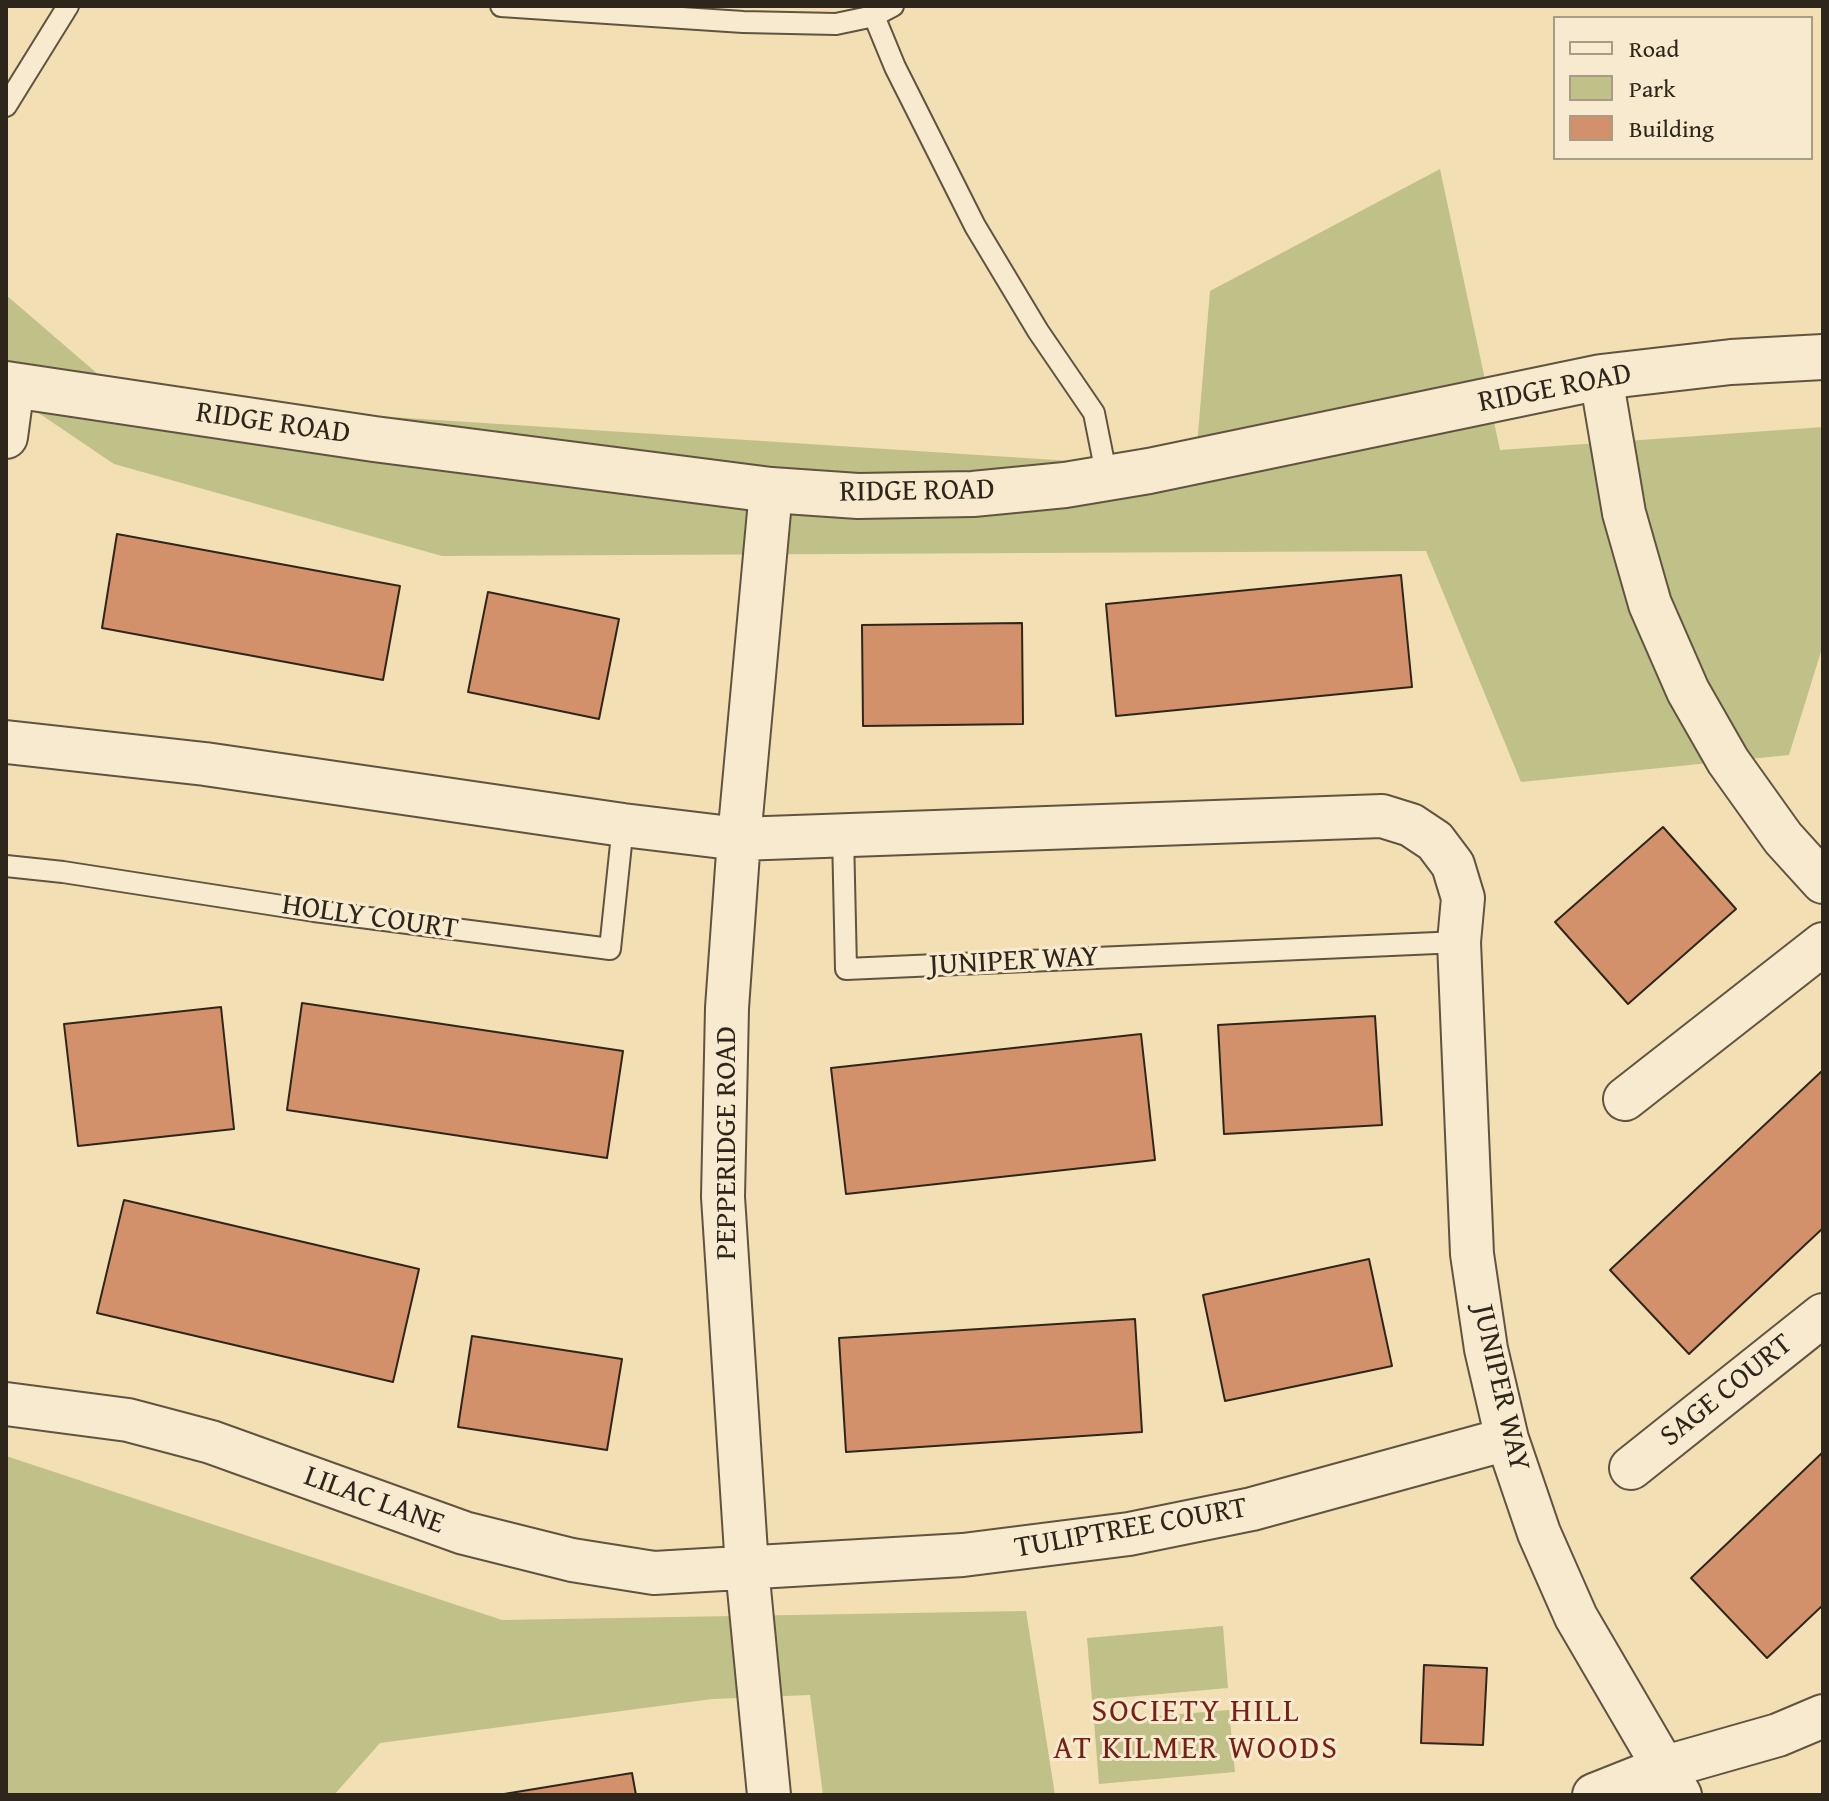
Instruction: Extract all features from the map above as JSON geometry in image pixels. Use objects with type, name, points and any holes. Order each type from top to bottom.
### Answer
[{"type":"street","name":"RIDGE ROAD","points":[[9,385],[374,439],[771,490],[858,496],[973,494],[1065,485],[1601,377],[1731,362],[1823,357]]},
{"type":"street","points":[[1601,377],[1624,513],[1650,604],[1688,691],[1728,761],[1783,838],[1823,882]]},
{"type":"street","points":[[6,437],[9,385]]},
{"type":"street","name":"PEPPERIDGE ROAD","points":[[769,1795],[747,1568],[723,1197],[727,1008],[771,490]]},
{"type":"street","points":[[6,742],[205,764],[739,839]]},
{"type":"street","name":"JUNIPER WAY","points":[[739,839],[1382,816],[1411,825],[1435,841],[1453,865],[1463,898],[1459,942],[1472,1254],[1486,1349],[1507,1439],[1539,1533],[1576,1617],[1671,1782]]},
{"type":"street","points":[[1625,1099],[1823,944]]},
{"type":"street","name":"SAGE COURT","points":[[1631,1468],[1823,1315]]},
{"type":"street","name":"LILAC LANE","points":[[6,1404],[128,1420],[211,1442],[464,1533],[572,1560],[654,1573],[747,1568]]},
{"type":"street","name":"TULIPTREE COURT","points":[[747,1568],[963,1555],[1129,1534],[1252,1509],[1507,1439]]},
{"type":"street","points":[[1594,1795],[1671,1782],[1823,1716]]},
{"type":"lane","points":[[6,106],[68,6]]},
{"type":"lane","points":[[501,6],[743,22],[836,24],[874,16],[893,6]]},
{"type":"lane","points":[[874,16],[895,67],[975,226],[1038,331],[1094,413],[1107,478]]},
{"type":"lane","name":"HOLLY COURT","points":[[6,866],[314,911],[610,949],[623,825]]},
{"type":"lane","name":"JUNIPER WAY","points":[[843,835],[846,969],[1459,942]]},
{"type":"green space","points":[[1440,169],[1500,450],[1823,427],[1823,645],[1789,755],[1521,782],[1426,551],[442,556],[114,464],[6,391],[6,295],[128,400],[1195,469],[1210,291]]},
{"type":"green space","points":[[6,1456],[502,1620],[1026,1611],[1055,1795],[823,1795],[810,1695],[712,1699],[380,1743],[334,1795],[6,1795]]},
{"type":"green space","points":[[1223,1626],[1228,1688],[1092,1700],[1087,1638]]},
{"type":"green space","points":[[1229,1710],[1235,1772],[1099,1784],[1094,1721]]},
{"type":"building","points":[[117,534],[400,586],[383,680],[102,628]]},
{"type":"building","points":[[1401,575],[1412,687],[1116,716],[1106,604]]},
{"type":"building","points":[[488,592],[619,619],[599,719],[468,692]]},
{"type":"building","points":[[1022,623],[1023,724],[863,726],[862,625]]},
{"type":"building","points":[[1663,827],[1736,909],[1628,1004],[1555,922]]},
{"type":"building","points":[[302,1003],[623,1051],[607,1158],[287,1110]]},
{"type":"building","points":[[221,1007],[234,1129],[78,1146],[64,1024]]},
{"type":"building","points":[[1375,1016],[1382,1125],[1224,1134],[1218,1025]]},
{"type":"building","points":[[1141,1034],[1155,1160],[846,1194],[831,1068]]},
{"type":"building","points":[[1823,1070],[1823,1228],[1689,1354],[1610,1270]]},
{"type":"building","points":[[124,1200],[419,1269],[393,1382],[97,1313]]},
{"type":"building","points":[[1369,1259],[1392,1366],[1225,1401],[1203,1295]]},
{"type":"building","points":[[1135,1319],[1142,1432],[846,1452],[839,1338]]},
{"type":"building","points":[[472,1336],[622,1359],[607,1450],[458,1427]]},
{"type":"building","points":[[1823,1452],[1823,1605],[1767,1658],[1691,1578]]},
{"type":"building","points":[[1424,1665],[1487,1668],[1483,1745],[1421,1743]]},
{"type":"building","points":[[632,1773],[636,1795],[498,1795]]},
{"type":"district","name":"SOCIETY HILL AT KILMER WOODS","points":[[1196,1732]]}]
